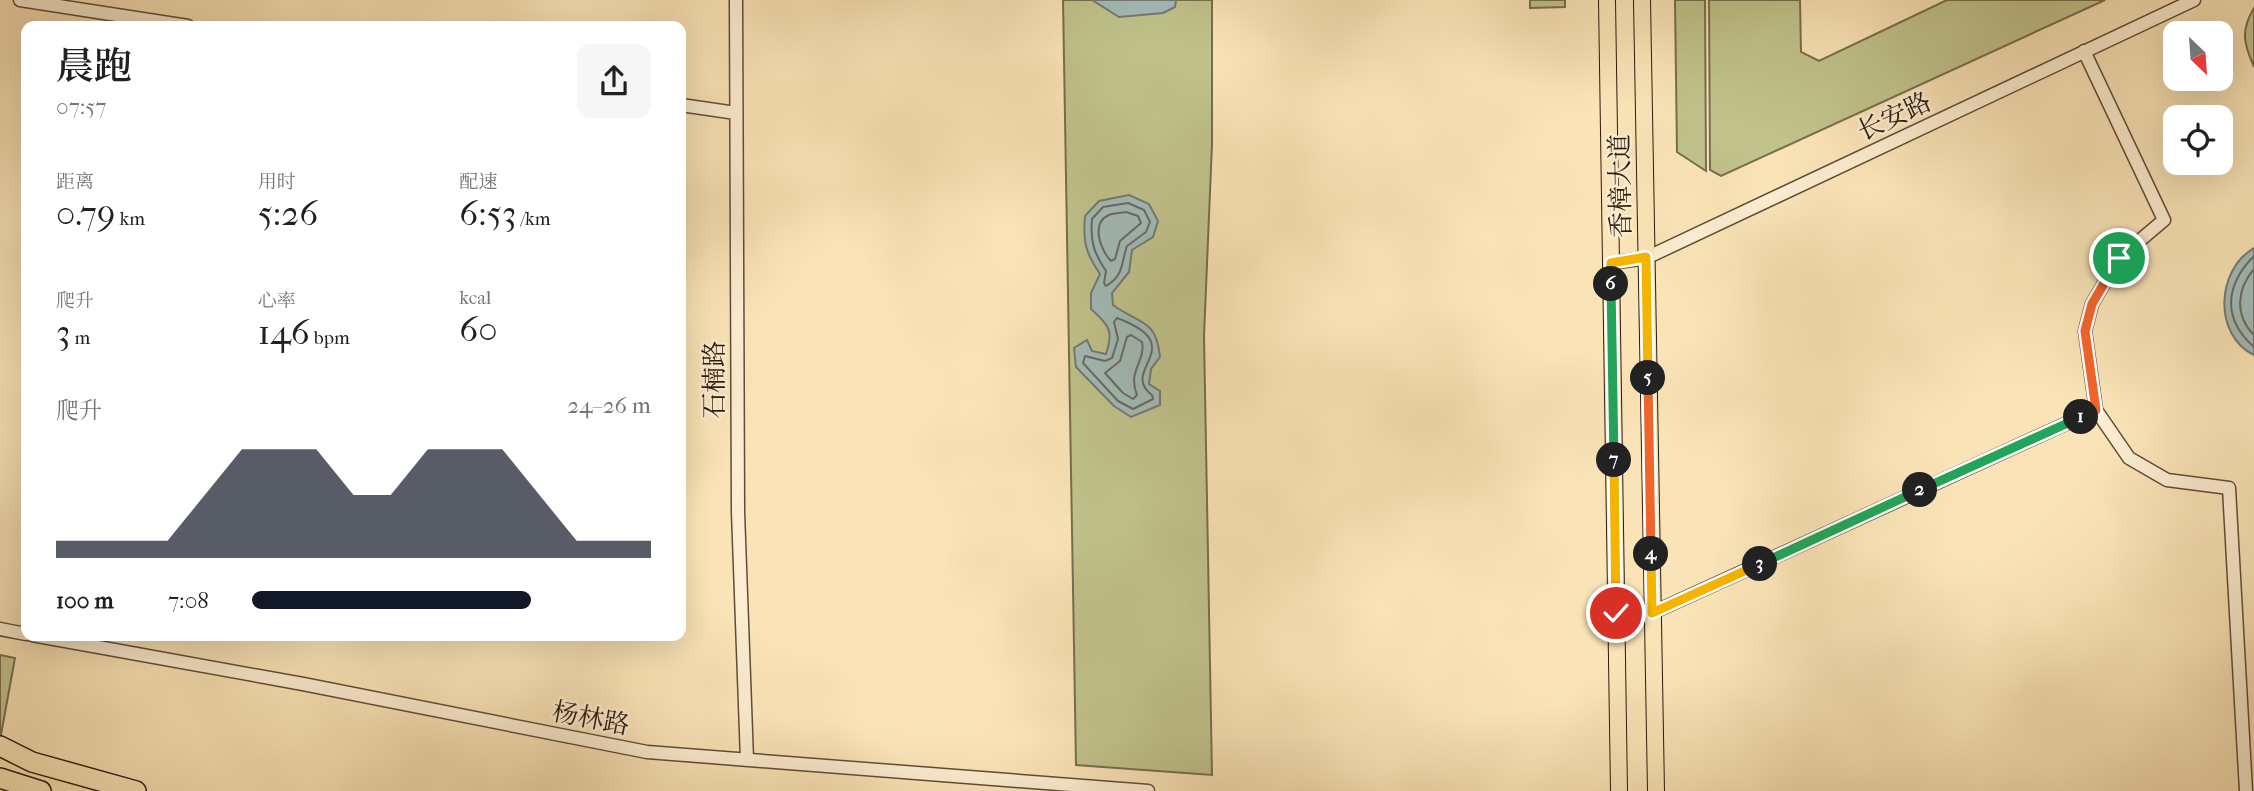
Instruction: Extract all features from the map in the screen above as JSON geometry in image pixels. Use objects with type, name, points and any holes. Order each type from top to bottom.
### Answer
[{"type":"highway","points":[[0,746],[32,762],[136,791]]},
{"type":"highway","points":[[0,778],[41,791]]},
{"type":"main road","name":"香樟大道","points":[[1606,0],[1619,791]]},
{"type":"main road","name":"香樟大道","points":[[1642,0],[1656,791]]},
{"type":"street","points":[[20,0],[156,21]]},
{"type":"street","name":"石楠路","points":[[736,0],[738,505],[747,760]]},
{"type":"street","name":"长安路","points":[[1611,263],[1646,257],[2194,0]]},
{"type":"street","points":[[2084,51],[2164,220],[2119,258],[2092,304],[2085,331],[2096,410],[2129,458],[2168,480],[2229,488],[2246,791]]},
{"type":"street","points":[[686,105],[736,113]]},
{"type":"street","points":[[1652,613],[2096,410]]},
{"type":"street","points":[[0,629],[21,633]]},
{"type":"street","name":"杨林路","points":[[62,641],[303,684],[647,752],[1148,791]]},
{"type":"green space","points":[[1063,0],[1212,0],[1212,144],[1204,336],[1212,775],[1076,765]]},
{"type":"green space","points":[[1530,0],[1565,0],[1565,7],[1530,8]]},
{"type":"green space","points":[[1675,0],[1705,0],[1706,171],[1677,152]]},
{"type":"green space","points":[[1709,0],[1800,0],[1801,52],[1819,61],[1947,0],[2105,0],[1721,176],[1710,170]]},
{"type":"green space","points":[[2254,8],[2254,67],[2245,31]]},
{"type":"green space","points":[[0,655],[15,658],[0,740]]},
{"type":"water","points":[[1092,0],[1176,0],[1175,7],[1163,13],[1119,17]]},
{"type":"water","points":[[1129,195],[1149,204],[1158,221],[1153,237],[1132,250],[1129,272],[1112,293],[1113,305],[1150,329],[1155,335],[1160,357],[1151,369],[1149,384],[1160,391],[1160,405],[1131,417],[1114,406],[1076,367],[1074,348],[1087,340],[1092,351],[1106,354],[1110,340],[1106,324],[1091,309],[1091,293],[1100,274],[1086,246],[1085,216],[1099,201]]},
{"type":"water","points":[[2254,248],[2254,355],[2241,346],[2231,333],[2224,302],[2232,271],[2241,258]]},
{"type":"route","points":[[1616,613],[1611,263],[1646,257],[1652,613],[2096,410],[2085,331],[2092,304],[2119,258]]}]
